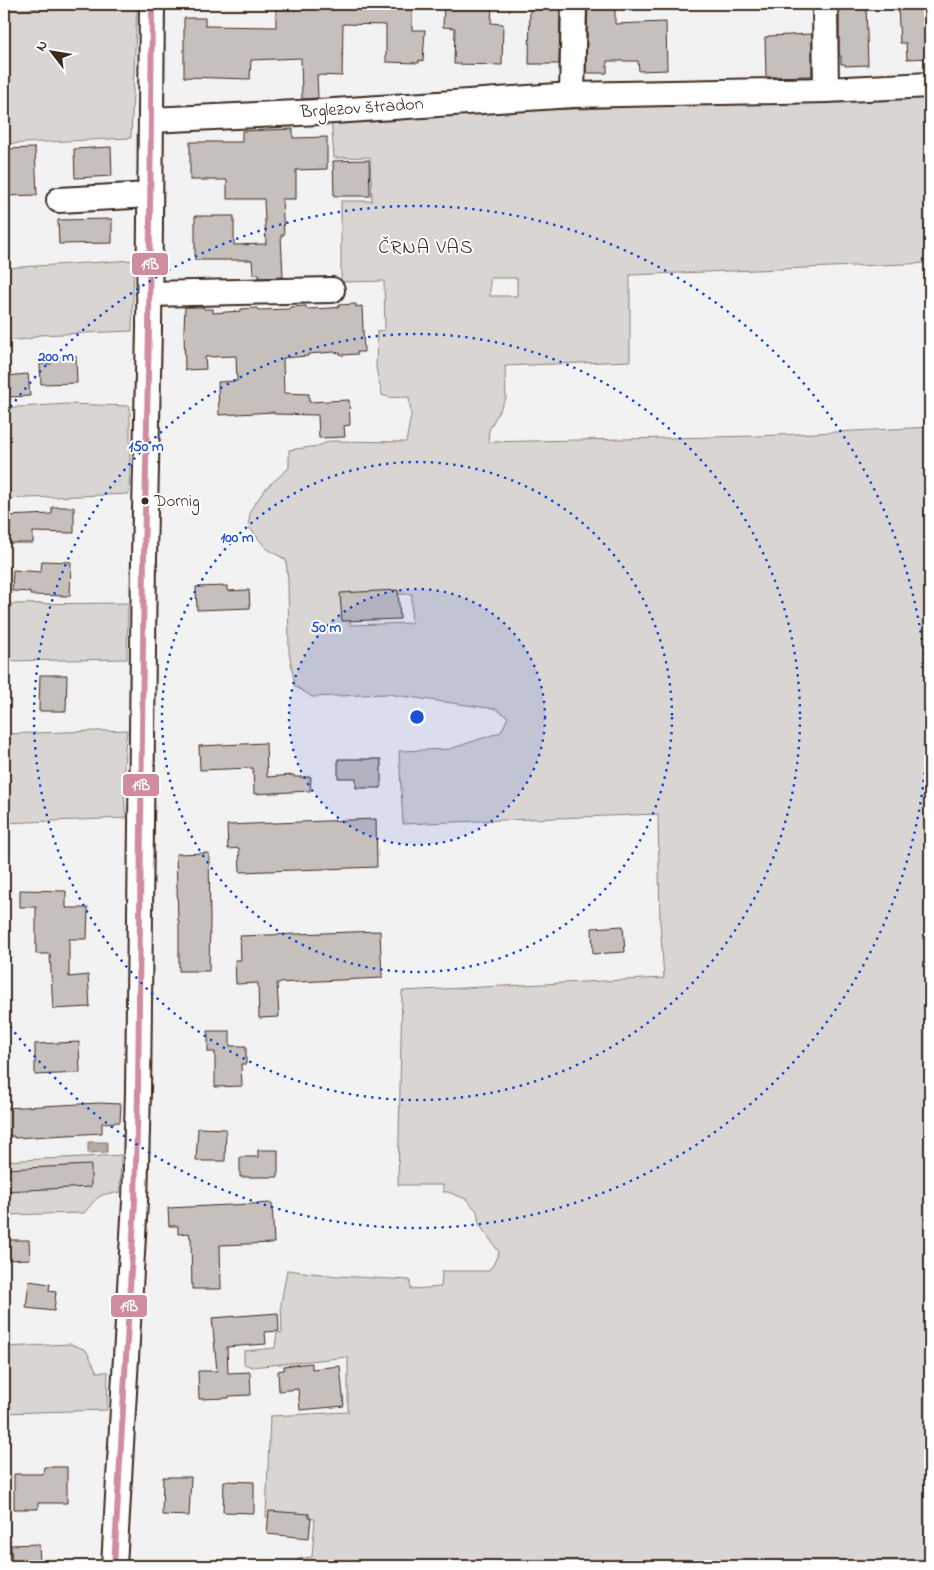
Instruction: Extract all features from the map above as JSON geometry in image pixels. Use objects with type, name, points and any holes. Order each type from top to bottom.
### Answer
[{"type":"street","points":[[114,1566],[135,1210],[138,1092],[152,4]]},
{"type":"street","points":[[572,95],[574,4]]},
{"type":"street","points":[[825,4],[826,90]]},
{"type":"street","name":"Brglezov štradon","points":[[151,120],[319,112],[572,95],[826,90],[930,85]]},
{"type":"street","points":[[59,200],[150,195]]},
{"type":"street","points":[[149,294],[332,290]]},
{"type":"shaded area","points":[[137,5],[131,138],[4,144],[4,10]]},
{"type":"shaded area","points":[[930,93],[930,263],[630,275],[630,361],[505,366],[506,398],[489,430],[488,442],[758,436],[930,427],[930,687],[926,688],[930,694],[930,1566],[297,1566],[298,1559],[312,1557],[315,1519],[266,1517],[270,1416],[348,1412],[348,1357],[252,1367],[244,1364],[244,1351],[275,1348],[277,1332],[282,1333],[281,1303],[287,1270],[338,1276],[410,1280],[411,1289],[441,1287],[442,1271],[488,1271],[499,1252],[479,1224],[477,1211],[466,1199],[443,1192],[443,1185],[398,1185],[402,991],[664,978],[660,922],[658,814],[403,824],[399,751],[450,749],[501,732],[508,717],[496,709],[387,694],[312,697],[295,686],[289,652],[286,560],[266,548],[248,526],[251,509],[267,487],[289,468],[289,450],[318,446],[330,441],[406,442],[411,416],[409,397],[382,395],[376,368],[377,331],[385,330],[384,281],[341,282],[341,201],[372,201],[370,157],[334,158],[331,118],[447,111],[584,109]],"holes":[[[490,278],[517,278],[517,296],[490,296]],[[412,594],[411,623],[350,625],[352,595]]]},
{"type":"shaded area","points":[[134,260],[132,331],[39,335],[29,339],[4,341],[4,268]]},
{"type":"shaded area","points":[[67,404],[130,406],[129,494],[4,499],[4,408]]},
{"type":"shaded area","points":[[128,603],[127,659],[4,661],[4,604]]},
{"type":"shaded area","points":[[127,730],[124,774],[126,818],[4,823],[4,734]]},
{"type":"shaded area","points":[[88,1142],[107,1142],[107,1152],[88,1153]]},
{"type":"shaded area","points":[[121,1155],[120,1193],[99,1197],[84,1213],[4,1215],[4,1161]]},
{"type":"shaded area","points":[[71,1344],[86,1350],[97,1372],[108,1372],[107,1410],[4,1413],[4,1347]]},
{"type":"building","points":[[276,4],[412,4],[412,30],[425,30],[423,61],[419,60],[419,63],[386,62],[386,25],[343,24],[342,76],[317,75],[318,98],[302,99],[301,58],[251,60],[250,79],[184,77],[184,18],[205,18],[205,26],[276,27]]},
{"type":"building","points":[[444,4],[492,4],[491,23],[503,24],[502,65],[454,64],[455,28],[443,27]]},
{"type":"building","points":[[530,4],[560,4],[559,64],[529,64]]},
{"type":"building","points":[[588,4],[615,4],[615,24],[666,22],[667,70],[639,71],[638,61],[607,61],[607,73],[586,73]]},
{"type":"building","points":[[844,4],[866,4],[868,65],[845,66],[845,64],[841,64],[841,56],[839,56],[839,9]]},
{"type":"building","points":[[929,5],[930,58],[907,59],[906,43],[900,43],[898,7]]},
{"type":"building","points":[[812,34],[812,76],[766,77],[765,37]]},
{"type":"building","points":[[293,129],[293,138],[327,137],[327,169],[296,170],[296,199],[282,199],[284,235],[281,235],[283,277],[259,278],[259,274],[253,274],[252,260],[195,260],[195,216],[234,216],[234,245],[266,244],[264,199],[227,199],[227,180],[190,180],[190,142],[242,142],[242,131]]},
{"type":"building","points":[[111,147],[112,176],[75,178],[74,149]]},
{"type":"building","points":[[35,148],[37,195],[4,196],[4,149]]},
{"type":"building","points":[[369,160],[370,196],[334,196],[333,161]]},
{"type":"building","points":[[112,219],[112,243],[59,244],[58,220]]},
{"type":"building","points":[[356,304],[356,307],[362,306],[364,352],[341,355],[334,352],[283,358],[284,393],[309,394],[309,402],[349,400],[350,425],[344,426],[345,437],[319,438],[318,415],[274,414],[274,412],[219,415],[218,382],[237,381],[236,356],[205,357],[206,369],[185,370],[185,307],[213,309],[213,313],[257,308],[258,310],[290,309],[290,307],[306,306],[306,309],[333,308],[339,307],[339,305]]},
{"type":"building","points":[[76,356],[77,383],[41,384],[40,364],[51,364],[51,357]]},
{"type":"building","points":[[28,374],[30,396],[8,397],[6,376]]},
{"type":"building","points":[[52,507],[74,507],[74,533],[33,532],[33,543],[8,543],[7,516],[52,514]]},
{"type":"building","points":[[42,561],[71,562],[70,596],[30,595],[30,592],[12,591],[13,570],[41,572]]},
{"type":"building","points":[[227,586],[227,591],[249,590],[250,608],[197,610],[196,587]]},
{"type":"building","points":[[398,590],[400,619],[342,621],[340,593]]},
{"type":"building","points":[[40,675],[67,675],[66,711],[39,711]]},
{"type":"building","points":[[266,743],[267,777],[294,775],[294,777],[311,777],[310,791],[254,794],[253,768],[200,770],[199,746]]},
{"type":"building","points":[[338,759],[381,759],[381,788],[356,788],[356,778],[338,778]]},
{"type":"building","points":[[376,819],[377,867],[240,872],[239,848],[228,849],[227,825]]},
{"type":"building","points":[[209,853],[209,971],[179,971],[176,854]]},
{"type":"building","points":[[20,890],[66,891],[66,908],[88,908],[87,939],[69,939],[69,977],[88,975],[90,1007],[53,1009],[50,954],[36,954],[36,907],[20,907]]},
{"type":"building","points":[[623,926],[625,952],[593,954],[592,928]]},
{"type":"building","points":[[380,931],[382,978],[277,983],[279,1017],[259,1018],[258,983],[236,984],[235,960],[241,960],[240,936]]},
{"type":"building","points":[[208,1031],[230,1031],[230,1046],[246,1046],[246,1064],[241,1064],[242,1086],[215,1087],[215,1052],[208,1052]]},
{"type":"building","points":[[79,1042],[80,1073],[35,1075],[35,1044]]},
{"type":"building","points":[[99,1103],[121,1104],[120,1122],[102,1123],[102,1133],[14,1138],[14,1136],[4,1136],[4,1108]]},
{"type":"building","points":[[198,1128],[226,1129],[225,1161],[196,1161]]},
{"type":"building","points":[[258,1150],[278,1150],[278,1177],[240,1177],[240,1157],[258,1157]]},
{"type":"building","points":[[91,1165],[91,1187],[4,1191],[4,1169]]},
{"type":"building","points":[[272,1203],[274,1243],[220,1245],[221,1289],[192,1289],[191,1238],[189,1233],[178,1234],[178,1226],[169,1226],[168,1208]]},
{"type":"building","points":[[4,1240],[29,1240],[30,1259],[4,1260]]},
{"type":"building","points":[[29,1281],[50,1284],[49,1291],[56,1292],[54,1311],[26,1308]]},
{"type":"building","points":[[278,1313],[279,1331],[265,1332],[266,1344],[227,1347],[228,1373],[250,1372],[251,1395],[199,1399],[198,1371],[217,1371],[212,1318]]},
{"type":"building","points":[[312,1363],[312,1369],[340,1366],[344,1406],[300,1410],[298,1389],[279,1391],[278,1371],[284,1370],[284,1366]]},
{"type":"building","points":[[44,1467],[67,1467],[67,1503],[38,1503],[38,1509],[14,1509],[14,1474],[43,1474]]},
{"type":"building","points":[[163,1477],[191,1477],[189,1516],[162,1515]]},
{"type":"building","points":[[224,1481],[254,1482],[254,1513],[223,1512]]},
{"type":"building","points":[[269,1511],[309,1514],[309,1518],[311,1518],[309,1538],[267,1534]]},
{"type":"building","points":[[39,1544],[40,1563],[12,1565],[11,1545]]},
{"type":"transit line","name":"19B","points":[[114,1566],[135,1201],[138,1092],[152,4]]},
{"type":"place","name":"Dornig","points":[[145,501]]},
{"type":"district","name":"ČRNA VAS","points":[[426,248]]}]
